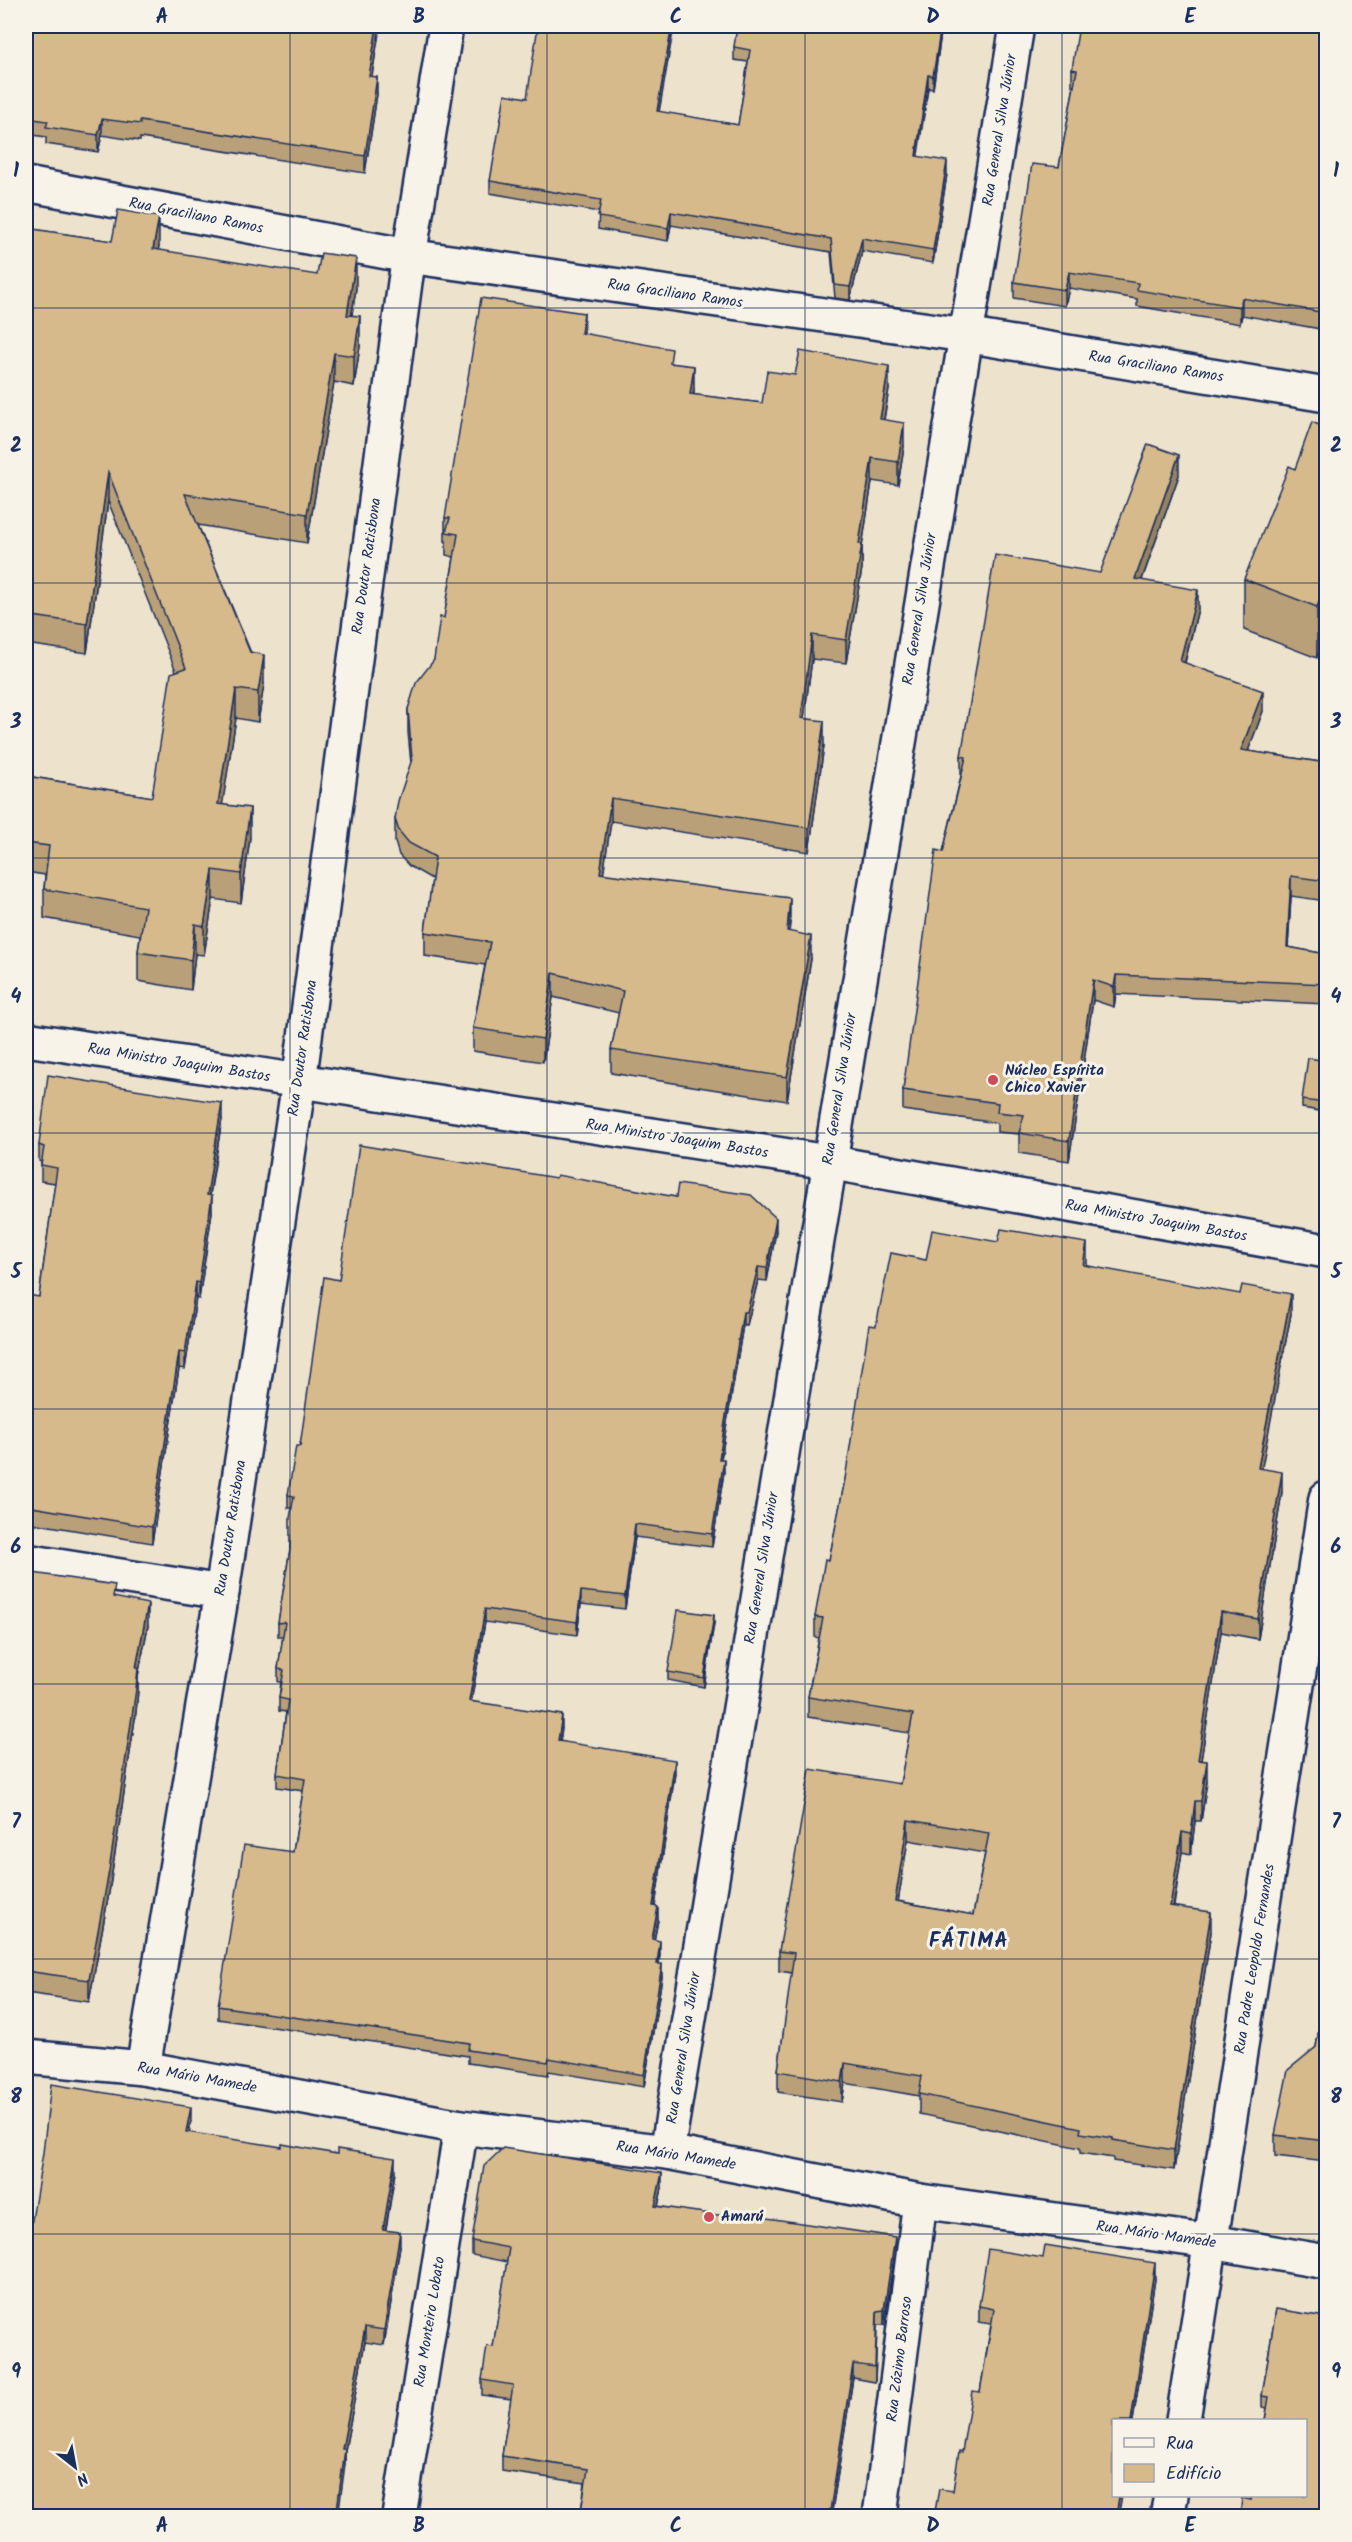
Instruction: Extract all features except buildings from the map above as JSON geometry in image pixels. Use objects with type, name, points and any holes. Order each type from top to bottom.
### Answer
[{"type":"street","name":"Rua Doutor Ratisbona","points":[[143,2068],[222,1592],[300,1082],[408,256],[446,26]]},
{"type":"street","name":"Rua General Silva Júnior","points":[[667,2152],[828,1162],[1017,26]]},
{"type":"street","name":"Rua Graciliano Ramos","points":[[26,184],[408,256],[965,335],[1326,395]]},
{"type":"street","name":"Rua Ministro Joaquim Bastos","points":[[26,1039],[828,1162],[1326,1251]]},
{"type":"street","name":"Rua Padre Leopoldo Fernandes","points":[[1183,2419],[1326,1498]]},
{"type":"street","points":[[26,1561],[222,1592]]},
{"type":"street","name":"Rua Mário Mamede","points":[[26,2057],[143,2068],[461,2127],[667,2152],[920,2201],[1212,2242],[1326,2262]]},
{"type":"street","name":"Rua Monteiro Lobato","points":[[399,2517],[461,2127]]},
{"type":"street","name":"Rua Zózimo Barroso","points":[[880,2517],[920,2201]]},
{"type":"street","points":[[1167,2517],[1171,2497]]},
{"type":"place","name":"Núcleo Espírita Chico Xavier","points":[[993,1080]]},
{"type":"place","name":"Amarú","points":[[709,2217]]},
{"type":"district","name":"FÁTIMA","points":[[969,1941]]}]
